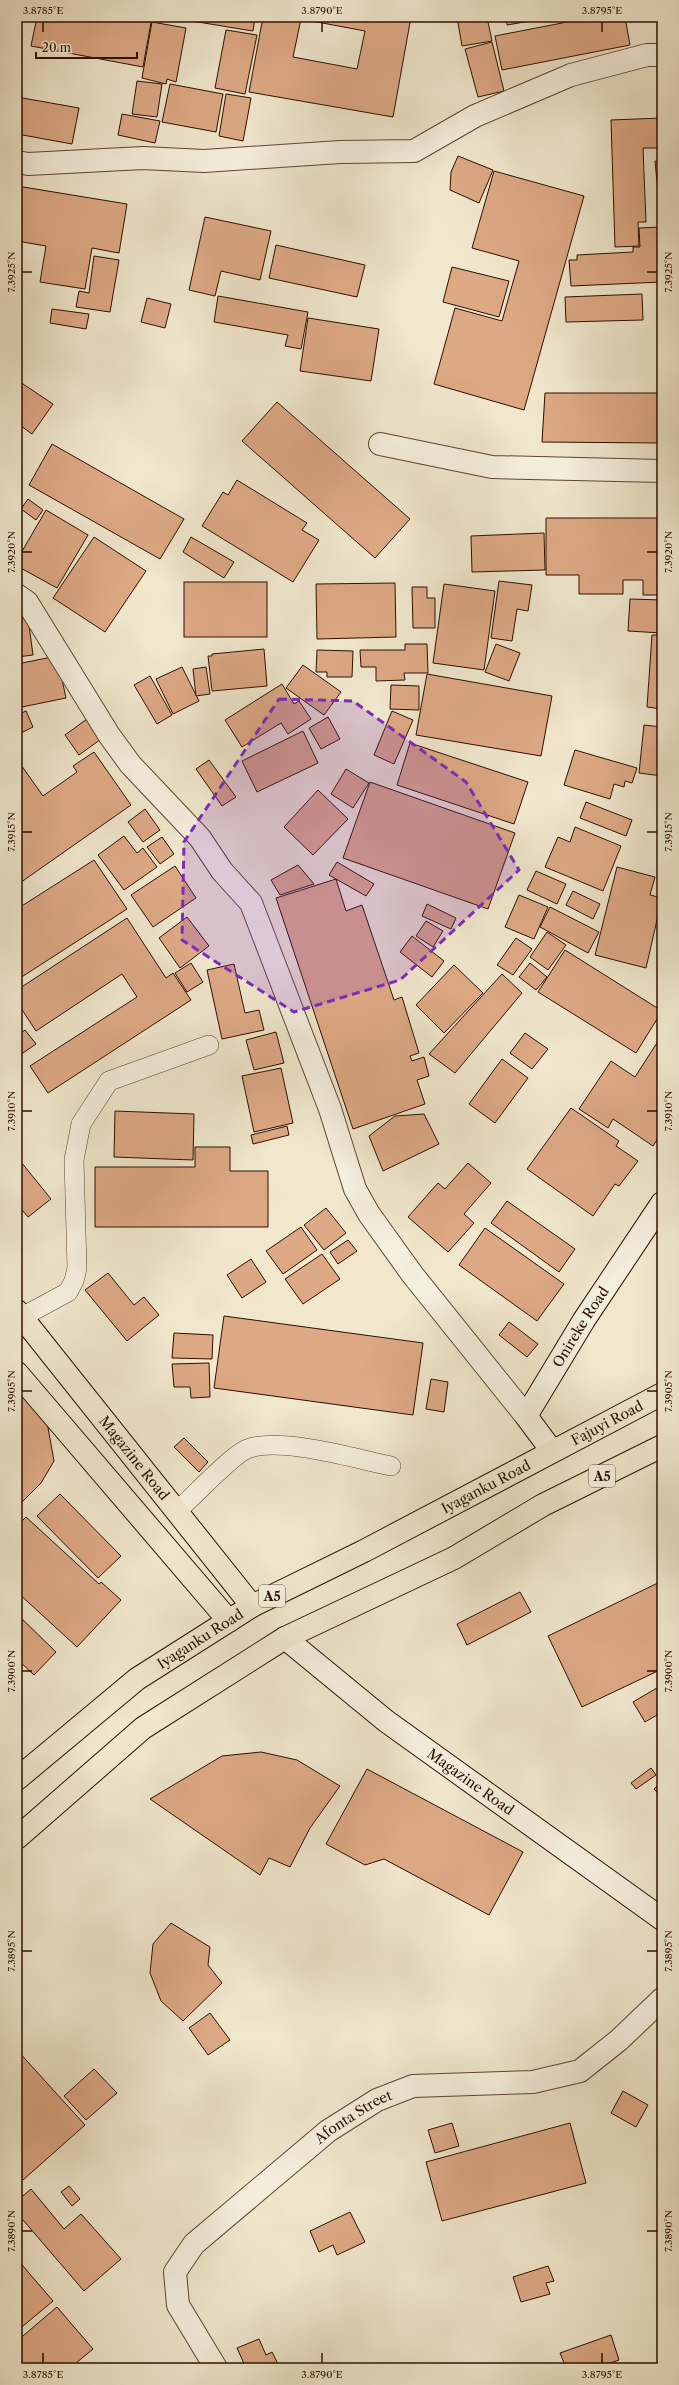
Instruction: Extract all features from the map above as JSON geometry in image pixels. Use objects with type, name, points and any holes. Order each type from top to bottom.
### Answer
[{"type":"main road","name":"Magazine Road","points":[[19,1314],[252,1606]]},
{"type":"main road","points":[[17,1373],[230,1621]]},
{"type":"main road","name":"Fajuyi Road","points":[[552,1451],[662,1394]]},
{"type":"main road","name":"A5","points":[[17,1838],[143,1728],[285,1638],[454,1558],[543,1505],[662,1446]]},
{"type":"main road","name":"Iyaganku Road","points":[[17,1779],[137,1679],[252,1606],[364,1551],[552,1451]]},
{"type":"street","points":[[17,162],[28,164],[143,158],[204,161],[340,152],[414,151],[475,116],[571,76],[647,55],[662,55]]},
{"type":"street","points":[[380,444],[492,467],[662,471]]},
{"type":"street","points":[[17,595],[27,602],[109,735],[130,764],[200,838],[222,871],[251,903],[330,1109],[355,1189],[369,1214],[412,1274],[526,1416],[552,1451]]},
{"type":"street","name":"Onireke Road","points":[[526,1416],[584,1320],[662,1203]]},
{"type":"street","name":"Magazine Road","points":[[285,1638],[386,1721],[662,1919]]},
{"type":"street","name":"Afonta Street","points":[[216,2368],[178,2305],[175,2272],[194,2244],[328,2131],[377,2100],[413,2086],[533,2082],[580,2071],[619,2040],[662,1999]]},
{"type":"lane","points":[[19,1314],[68,1292],[74,1281],[77,1268],[74,1160],[81,1124],[109,1081],[209,1045]]},
{"type":"lane","points":[[177,1511],[246,1449],[266,1444],[285,1445],[391,1466]]},
{"type":"highlighted area","points":[[279,699],[353,701],[466,782],[519,870],[400,980],[294,1012],[182,940],[184,842]]},
{"type":"building","points":[[37,17],[87,17],[113,22],[114,17],[152,17],[143,67],[31,46]]},
{"type":"building","points":[[167,17],[255,17],[253,31]]},
{"type":"building","points":[[263,17],[411,17],[393,117],[249,92]],"holes":[[[301,19],[365,31],[357,69],[293,57]]]},
{"type":"building","points":[[457,17],[487,17],[492,41],[462,46]]},
{"type":"building","points":[[506,17],[554,17],[507,25]]},
{"type":"building","points":[[593,17],[625,17],[630,45],[502,70],[495,36]]},
{"type":"building","points":[[152,22],[186,28],[176,82],[167,79],[166,84],[142,78]]},
{"type":"building","points":[[226,30],[257,35],[245,94],[215,88]]},
{"type":"building","points":[[492,42],[504,91],[478,97],[465,49]]},
{"type":"building","points":[[137,81],[162,84],[157,117],[132,114]]},
{"type":"building","points":[[170,84],[223,94],[216,132],[162,122]]},
{"type":"building","points":[[226,94],[251,98],[243,141],[219,136]]},
{"type":"building","points":[[17,97],[79,108],[72,144],[17,134]]},
{"type":"building","points":[[122,114],[160,121],[155,143],[118,135]]},
{"type":"building","points":[[662,118],[662,148],[643,148],[646,222],[638,222],[639,246],[615,247],[611,120]]},
{"type":"building","points":[[458,156],[493,170],[479,203],[450,190],[451,172]]},
{"type":"building","points":[[655,161],[662,161],[662,225],[661,225]]},
{"type":"building","points":[[494,171],[584,196],[524,410],[434,384],[455,308],[502,321],[519,261],[472,248]]},
{"type":"building","points":[[17,186],[127,204],[119,253],[92,248],[85,289],[40,282],[46,246],[17,241]]},
{"type":"building","points":[[205,217],[271,231],[260,280],[221,271],[215,296],[189,290]]},
{"type":"building","points":[[662,227],[662,282],[571,286],[569,260],[577,260],[577,255],[633,252],[633,247],[640,247],[639,228]]},
{"type":"building","points":[[276,245],[365,265],[357,297],[269,278]]},
{"type":"building","points":[[94,256],[119,260],[110,312],[76,307],[79,291],[89,293]]},
{"type":"building","points":[[452,267],[509,281],[499,317],[443,302]]},
{"type":"building","points":[[642,294],[643,320],[566,322],[565,297]]},
{"type":"building","points":[[218,296],[308,312],[301,349],[285,346],[288,335],[214,322]]},
{"type":"building","points":[[147,298],[171,304],[165,328],[141,322]]},
{"type":"building","points":[[52,309],[89,314],[86,329],[50,323]]},
{"type":"building","points":[[308,318],[379,329],[371,381],[300,371]]},
{"type":"building","points":[[17,380],[53,404],[32,434],[17,423]]},
{"type":"building","points":[[545,393],[662,393],[662,443],[542,442]]},
{"type":"building","points":[[277,402],[410,519],[375,558],[242,441]]},
{"type":"building","points":[[52,444],[184,519],[160,559],[29,485]]},
{"type":"building","points":[[237,480],[307,523],[302,530],[319,540],[293,582],[202,526],[223,492],[228,495]]},
{"type":"building","points":[[28,499],[43,510],[36,520],[21,509]]},
{"type":"building","points":[[46,510],[88,535],[57,588],[17,566],[17,560]]},
{"type":"building","points":[[546,518],[662,518],[662,595],[643,595],[643,580],[623,580],[623,594],[579,594],[579,575],[546,575]]},
{"type":"building","points":[[544,533],[545,570],[472,572],[471,536]]},
{"type":"building","points":[[94,537],[146,571],[105,632],[53,598]]},
{"type":"building","points":[[191,537],[234,562],[224,578],[183,552]]},
{"type":"building","points":[[499,581],[532,585],[528,611],[517,609],[512,641],[491,638]]},
{"type":"building","points":[[184,582],[267,582],[267,637],[184,637]]},
{"type":"building","points":[[395,583],[396,637],[317,639],[316,584]]},
{"type":"building","points":[[444,584],[495,591],[484,670],[433,663]]},
{"type":"building","points":[[412,587],[427,587],[427,598],[435,598],[435,628],[413,628]]},
{"type":"building","points":[[630,599],[662,600],[662,633],[628,631]]},
{"type":"building","points":[[28,618],[33,655],[17,657],[17,619]]},
{"type":"building","points":[[652,635],[662,635],[662,709],[647,707]]},
{"type":"building","points":[[405,644],[427,644],[428,673],[404,673],[405,680],[376,681],[376,667],[361,667],[360,650],[405,650]]},
{"type":"building","points":[[496,644],[520,653],[509,681],[485,672]]},
{"type":"building","points":[[264,649],[267,686],[212,691],[208,656],[212,656],[212,654]]},
{"type":"building","points":[[317,650],[353,651],[352,677],[327,677],[327,672],[316,672]]},
{"type":"building","points":[[57,656],[66,698],[17,708],[17,664]]},
{"type":"building","points":[[303,665],[341,692],[324,715],[286,688]]},
{"type":"building","points":[[182,667],[199,701],[173,714],[156,679]]},
{"type":"building","points":[[206,667],[210,694],[196,696],[193,669]]},
{"type":"building","points":[[427,674],[552,696],[541,756],[416,735]]},
{"type":"building","points":[[150,676],[172,715],[157,724],[134,685]]},
{"type":"building","points":[[282,684],[294,704],[299,701],[311,719],[288,734],[281,723],[242,747],[225,720]]},
{"type":"building","points":[[391,685],[419,686],[419,710],[390,709]]},
{"type":"building","points":[[26,711],[33,727],[17,735],[17,715]]},
{"type":"building","points":[[392,711],[413,720],[394,764],[374,755]]},
{"type":"building","points":[[328,717],[340,739],[321,749],[309,728]]},
{"type":"building","points":[[87,719],[101,739],[79,755],[65,735]]},
{"type":"building","points":[[644,725],[662,727],[662,776],[639,773]]},
{"type":"building","points":[[303,731],[318,763],[257,792],[242,761]]},
{"type":"building","points":[[410,743],[528,782],[514,824],[397,785]]},
{"type":"building","points":[[575,750],[637,768],[632,783],[625,781],[624,787],[614,784],[610,799],[564,785]]},
{"type":"building","points":[[94,752],[131,805],[17,885],[17,763],[19,762],[43,796],[77,772],[73,766]]},
{"type":"building","points":[[209,760],[236,797],[222,806],[196,769]]},
{"type":"building","points":[[346,769],[369,783],[353,808],[331,794]]},
{"type":"building","points":[[370,782],[515,833],[488,909],[343,858]]},
{"type":"building","points":[[318,790],[348,819],[313,855],[284,827]]},
{"type":"building","points":[[586,802],[632,820],[626,836],[580,818]]},
{"type":"building","points":[[145,809],[160,830],[143,842],[128,822]]},
{"type":"building","points":[[575,827],[621,846],[603,891],[545,867],[558,837],[570,842]]},
{"type":"building","points":[[124,836],[137,853],[143,848],[157,867],[124,890],[98,855]]},
{"type":"building","points":[[162,837],[174,854],[160,864],[147,847]]},
{"type":"building","points":[[94,860],[127,909],[17,980],[17,909]]},
{"type":"building","points":[[337,862],[374,884],[366,896],[329,875]]},
{"type":"building","points":[[298,865],[314,884],[280,895],[271,880]]},
{"type":"building","points":[[175,866],[196,898],[153,927],[131,895]]},
{"type":"building","points":[[617,867],[655,877],[650,895],[662,898],[646,968],[595,955]]},
{"type":"building","points":[[536,871],[566,884],[557,904],[527,890]]},
{"type":"building","points":[[336,879],[346,911],[362,905],[394,1000],[402,997],[419,1053],[410,1056],[412,1061],[424,1057],[429,1076],[417,1080],[425,1104],[353,1129],[276,898]]},
{"type":"building","points":[[573,891],[600,904],[593,919],[566,905]]},
{"type":"building","points":[[519,895],[548,907],[534,939],[505,927]]},
{"type":"building","points":[[427,904],[456,918],[451,929],[422,916]]},
{"type":"building","points":[[550,907],[599,932],[588,953],[540,927]]},
{"type":"building","points":[[187,917],[209,946],[180,968],[159,938]]},
{"type":"building","points":[[127,918],[166,978],[173,973],[191,1000],[48,1093],[30,1066],[137,997],[122,974],[36,1031],[17,1002],[17,990]]},
{"type":"building","points":[[426,921],[443,931],[433,947],[416,936]]},
{"type":"building","points":[[547,932],[566,945],[548,970],[530,957]]},
{"type":"building","points":[[412,936],[444,961],[432,977],[400,952]]},
{"type":"building","points":[[516,938],[532,949],[513,975],[497,965]]},
{"type":"building","points":[[565,950],[662,1011],[636,1053],[538,992]]},
{"type":"building","points":[[191,963],[203,982],[187,992],[175,973]]},
{"type":"building","points":[[530,963],[547,977],[536,990],[519,977]]},
{"type":"building","points":[[234,964],[245,1013],[259,1010],[264,1030],[222,1039],[207,970]]},
{"type":"building","points":[[454,965],[483,993],[444,1033],[416,1005]]},
{"type":"building","points":[[502,974],[522,993],[455,1073],[429,1054]]},
{"type":"building","points":[[25,1030],[36,1044],[17,1057],[17,1036]]},
{"type":"building","points":[[276,1032],[284,1063],[254,1070],[246,1040]]},
{"type":"building","points":[[525,1033],[548,1049],[532,1069],[510,1053]]},
{"type":"building","points":[[662,1035],[662,1132],[653,1146],[613,1119],[608,1128],[579,1109],[611,1061],[635,1077]]},
{"type":"building","points":[[502,1059],[528,1078],[495,1123],[469,1104]]},
{"type":"building","points":[[281,1068],[293,1123],[254,1132],[242,1076]]},
{"type":"building","points":[[571,1108],[619,1141],[616,1146],[638,1161],[619,1186],[615,1184],[593,1216],[527,1169]]},
{"type":"building","points":[[115,1111],[194,1114],[193,1160],[114,1157]]},
{"type":"building","points":[[424,1114],[439,1144],[383,1171],[369,1136],[395,1116]]},
{"type":"building","points":[[287,1126],[289,1135],[253,1144],[251,1135]]},
{"type":"building","points":[[195,1147],[230,1147],[230,1171],[268,1171],[268,1227],[95,1227],[95,1167],[195,1167]]},
{"type":"building","points":[[17,1157],[51,1199],[28,1217],[17,1204]]},
{"type":"building","points":[[468,1163],[491,1183],[464,1214],[474,1223],[448,1252],[408,1217],[438,1183],[445,1189]]},
{"type":"building","points":[[507,1201],[575,1249],[559,1272],[491,1223]]},
{"type":"building","points":[[326,1208],[346,1233],[324,1250],[304,1225]]},
{"type":"building","points":[[301,1227],[317,1250],[283,1274],[266,1251]]},
{"type":"building","points":[[485,1228],[564,1284],[537,1321],[459,1265]]},
{"type":"building","points":[[348,1240],[357,1251],[338,1264],[330,1252]]},
{"type":"building","points":[[322,1254],[340,1279],[303,1304],[285,1279]]},
{"type":"building","points":[[251,1259],[266,1282],[242,1298],[227,1275]]},
{"type":"building","points":[[108,1273],[134,1305],[144,1297],[159,1315],[127,1341],[85,1290]]},
{"type":"building","points":[[224,1316],[423,1343],[413,1415],[214,1388]]},
{"type":"building","points":[[509,1322],[538,1344],[527,1357],[499,1335]]},
{"type":"building","points":[[174,1333],[213,1335],[212,1359],[172,1358]]},
{"type":"building","points":[[209,1363],[210,1397],[191,1398],[190,1387],[174,1387],[172,1364]]},
{"type":"building","points":[[431,1379],[448,1382],[444,1412],[426,1409]]},
{"type":"building","points":[[17,1383],[45,1411],[54,1461],[41,1483],[17,1507]]},
{"type":"building","points":[[184,1438],[208,1462],[199,1472],[174,1447]]},
{"type":"building","points":[[60,1494],[121,1556],[98,1578],[37,1516]]},
{"type":"building","points":[[26,1517],[99,1584],[101,1582],[121,1600],[77,1647],[17,1592],[17,1526]]},
{"type":"building","points":[[662,1581],[662,1669],[582,1707],[548,1636]]},
{"type":"building","points":[[520,1592],[531,1612],[467,1645],[457,1624]]},
{"type":"building","points":[[17,1614],[56,1652],[34,1675],[17,1659]]},
{"type":"building","points":[[662,1685],[662,1712],[645,1722],[633,1702]]},
{"type":"building","points":[[261,1752],[297,1760],[340,1786],[310,1828],[290,1867],[269,1858],[260,1875],[150,1799],[222,1756]]},
{"type":"building","points":[[651,1768],[656,1775],[636,1789],[631,1783]]},
{"type":"building","points":[[367,1769],[523,1852],[489,1915],[384,1859],[365,1865],[326,1844]]},
{"type":"building","points":[[662,1782],[662,1798],[654,1789]]},
{"type":"building","points":[[171,1923],[210,1947],[208,1965],[222,1983],[183,2021],[161,2001],[150,1973],[153,1944]]},
{"type":"building","points":[[210,2013],[230,2040],[208,2055],[189,2028]]},
{"type":"building","points":[[17,2050],[85,2125],[23,2180],[17,2174]]},
{"type":"building","points":[[94,2069],[117,2093],[86,2120],[64,2096]]},
{"type":"building","points":[[623,2091],[648,2105],[636,2127],[611,2113]]},
{"type":"building","points":[[452,2123],[459,2146],[435,2153],[428,2130]]},
{"type":"building","points":[[570,2123],[586,2183],[442,2221],[426,2162]]},
{"type":"building","points":[[69,2186],[80,2199],[72,2206],[61,2192]]},
{"type":"building","points":[[31,2189],[64,2229],[81,2214],[121,2259],[84,2291],[17,2213],[17,2201]]},
{"type":"building","points":[[350,2212],[365,2242],[337,2255],[333,2245],[319,2252],[310,2231]]},
{"type":"building","points":[[17,2259],[53,2301],[17,2331]]},
{"type":"building","points":[[548,2266],[554,2281],[546,2283],[550,2294],[521,2302],[513,2277]]},
{"type":"building","points":[[57,2307],[93,2349],[70,2368],[17,2368],[17,2341]]},
{"type":"building","points":[[611,2335],[619,2360],[596,2368],[566,2368],[560,2353]]},
{"type":"building","points":[[259,2339],[266,2355],[272,2352],[280,2368],[246,2368],[237,2348]]}]
